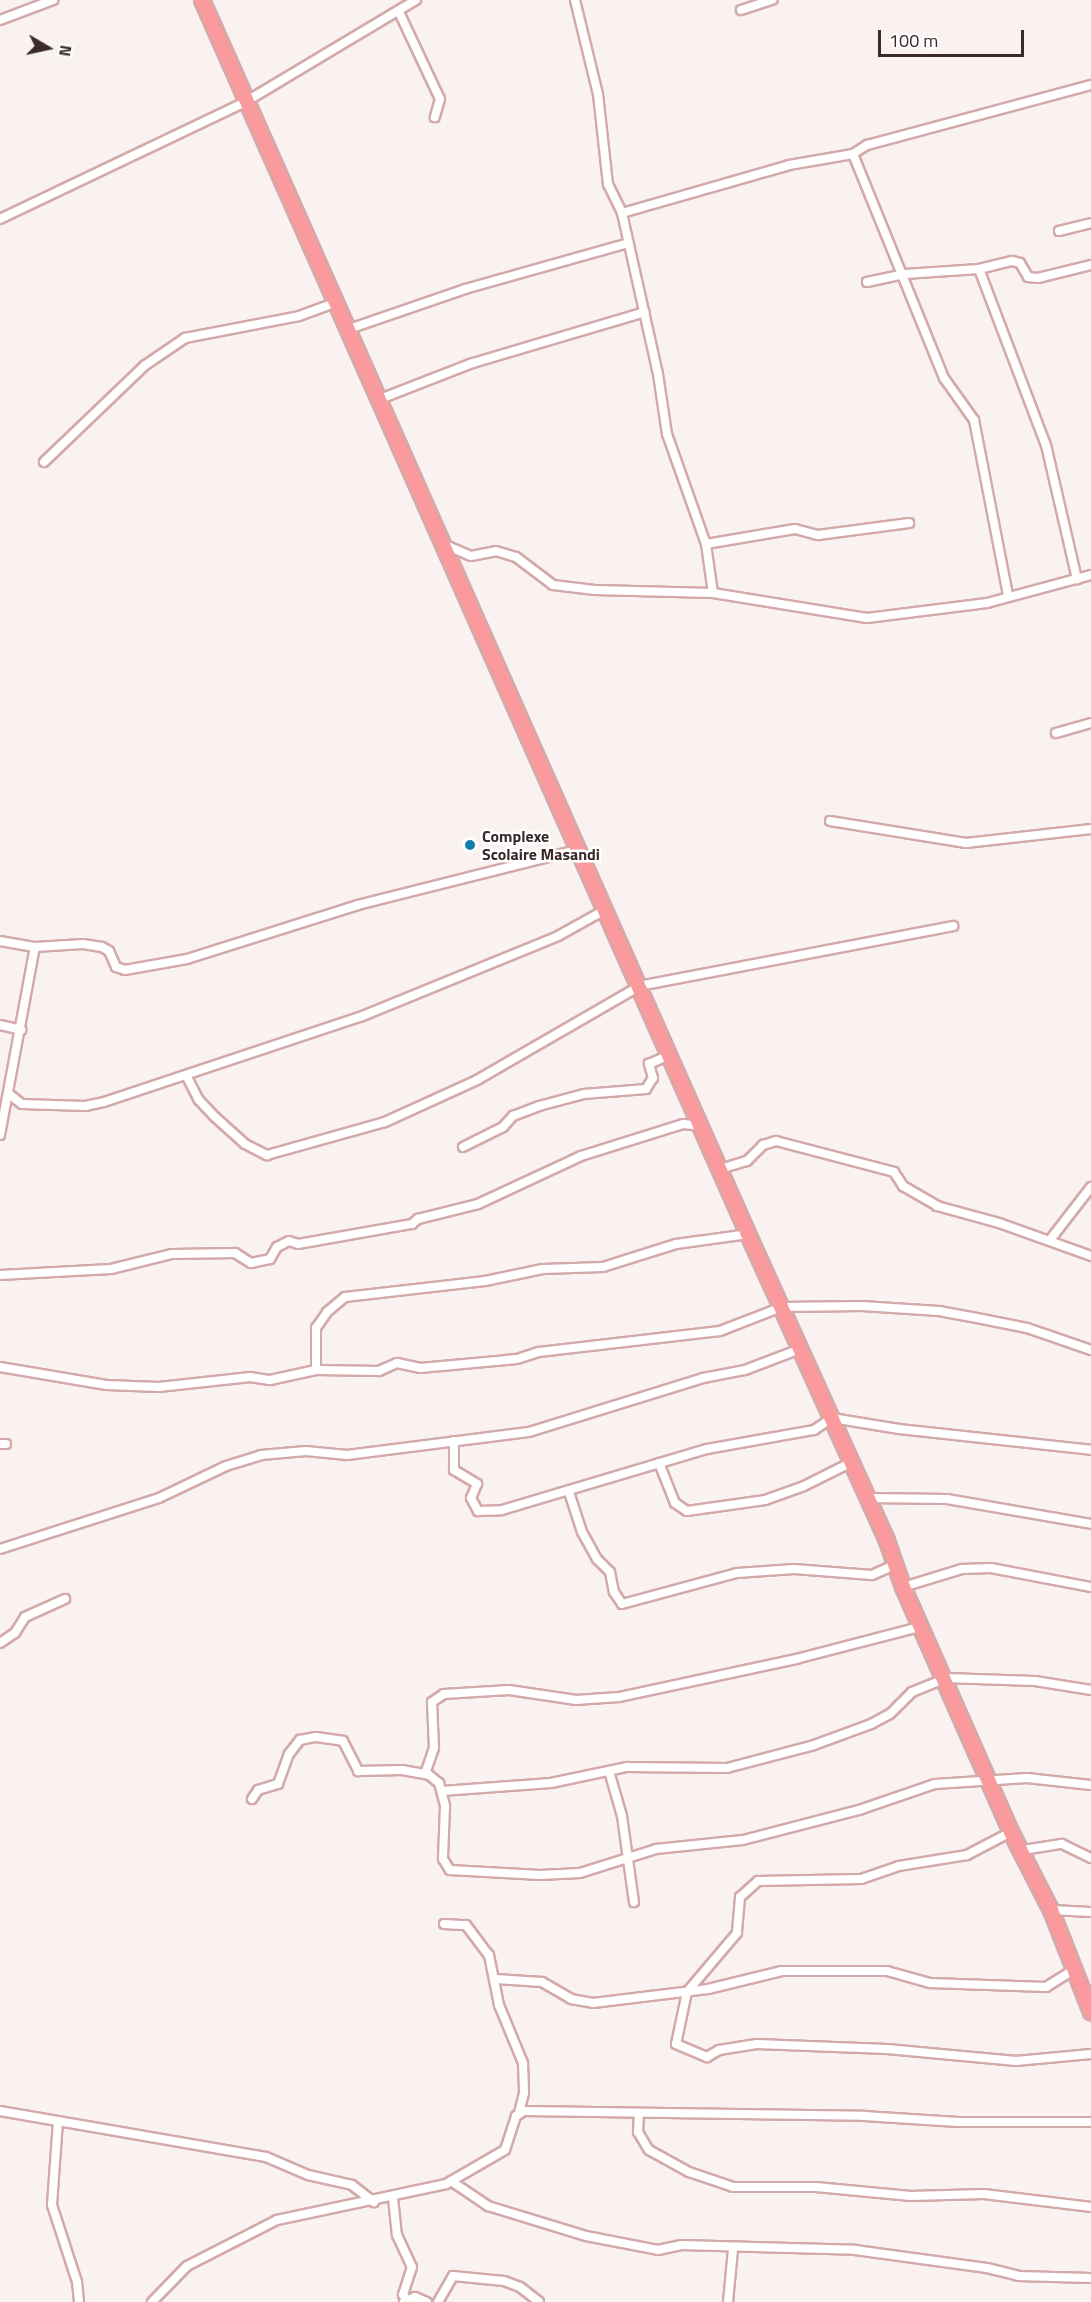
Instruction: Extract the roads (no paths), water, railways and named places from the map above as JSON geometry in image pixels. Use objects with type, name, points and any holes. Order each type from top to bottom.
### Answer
[{"type":"highway","points":[[202,0],[748,1234],[868,1498],[879,1506],[903,1587],[946,1678],[1011,1832],[1023,1850],[1051,1910],[1073,1970],[1087,1993],[1091,2012]]},
{"type":"street","points":[[0,20],[53,0]]},
{"type":"street","points":[[0,219],[247,101],[416,0]]},
{"type":"street","points":[[575,0],[598,94],[608,184],[622,213],[645,312],[667,434],[706,544],[713,592]]},
{"type":"street","points":[[741,10],[772,0]]},
{"type":"street","points":[[399,12],[440,99],[435,117]]},
{"type":"street","points":[[622,213],[789,165],[853,154],[867,144],[1091,85]]},
{"type":"street","points":[[853,154],[905,274],[944,378],[974,420],[1008,595]]},
{"type":"street","points":[[1059,231],[1091,224]]},
{"type":"street","points":[[349,329],[465,289],[629,243]]},
{"type":"street","points":[[867,282],[905,274],[979,269],[1017,261],[1028,277],[1038,278],[1091,266]]},
{"type":"street","points":[[979,269],[1046,445],[1077,579]]},
{"type":"street","points":[[44,462],[144,366],[185,338],[299,316],[337,302]]},
{"type":"street","points":[[380,399],[473,363],[645,312]]},
{"type":"street","points":[[706,544],[795,529],[818,536],[909,523]]},
{"type":"street","points":[[445,545],[471,556],[496,550],[516,557],[554,585],[595,591],[713,592],[867,618],[987,603],[1008,595],[1091,575]]},
{"type":"street","points":[[1056,733],[1091,723]]},
{"type":"street","points":[[830,821],[966,843],[1091,829]]},
{"type":"street","points":[[0,941],[35,947],[83,944],[102,947],[109,951],[116,967],[125,970],[187,959],[357,905],[577,850]]},
{"type":"street","points":[[9,1095],[22,1104],[85,1106],[186,1075],[360,1017],[558,936],[604,910]]},
{"type":"street","points":[[186,1075],[200,1100],[215,1117],[245,1144],[267,1155],[385,1122],[477,1080],[640,986],[953,926]]},
{"type":"street","points":[[0,1135],[3,1108],[9,1095],[35,947]]},
{"type":"street","points":[[0,1025],[21,1030]]},
{"type":"street","points":[[463,1147],[502,1127],[513,1116],[539,1106],[584,1094],[646,1089],[653,1077],[649,1064],[669,1055]]},
{"type":"street","points":[[683,1124],[692,1106]]},
{"type":"street","points":[[0,1275],[111,1269],[172,1254],[235,1252],[252,1263],[270,1259],[277,1247],[289,1241],[298,1244],[345,1233],[389,1230],[478,1204],[581,1156],[683,1124],[701,1126]]},
{"type":"street","points":[[720,1169],[747,1161],[763,1145],[776,1141],[894,1172],[903,1186],[937,1206],[1050,1240],[1091,1256]]},
{"type":"street","points":[[1050,1240],[1091,1187]]},
{"type":"street","points":[[316,1370],[316,1328],[327,1312],[345,1297],[485,1281],[543,1269],[603,1267],[676,1244],[748,1234]]},
{"type":"street","points":[[0,1367],[106,1385],[159,1387],[224,1378],[270,1380],[316,1370],[379,1371],[397,1363],[420,1368],[517,1359],[539,1352],[720,1331],[782,1307],[862,1306],[939,1311],[1027,1329],[1091,1350]]},
{"type":"street","points":[[0,1549],[159,1498],[226,1466],[261,1455],[306,1451],[346,1455],[529,1432],[703,1378],[745,1370],[800,1349]]},
{"type":"street","points":[[454,1441],[454,1470],[477,1484],[471,1498],[478,1511],[502,1510],[569,1492],[707,1449],[814,1430],[832,1418],[1091,1450]]},
{"type":"street","points":[[838,1432],[851,1421]]},
{"type":"street","points":[[659,1463],[675,1503],[687,1511],[765,1500],[804,1486],[852,1462]]},
{"type":"street","points":[[569,1492],[582,1532],[597,1559],[610,1572],[614,1592],[622,1604],[737,1573],[794,1569],[872,1575],[897,1564]]},
{"type":"street","points":[[879,1506],[917,1497],[946,1499],[1091,1524]]},
{"type":"street","points":[[903,1587],[962,1569],[991,1568],[1091,1587]]},
{"type":"street","points":[[0,1643],[15,1633],[25,1617],[65,1599]]},
{"type":"street","points":[[425,1774],[434,1748],[432,1702],[444,1694],[509,1690],[576,1700],[619,1697],[796,1659],[920,1627]]},
{"type":"street","points":[[442,1791],[551,1783],[638,1766],[727,1768],[814,1745],[871,1724],[890,1714],[912,1692],[946,1678],[1035,1681],[1091,1690]]},
{"type":"street","points":[[252,1799],[258,1790],[278,1784],[290,1754],[300,1740],[316,1737],[343,1741],[358,1771],[402,1770],[425,1774],[439,1783],[442,1791],[443,1859],[450,1870],[476,1874],[580,1873],[656,1849],[743,1840],[859,1810],[935,1784],[988,1778],[1091,1785]]},
{"type":"street","points":[[609,1771],[622,1816],[634,1902]]},
{"type":"street","points":[[1011,1832],[967,1855],[898,1866],[861,1879],[758,1881],[740,1897],[737,1933],[687,1992],[676,2044],[707,2057],[719,2049],[757,2044],[887,2049],[1016,2061],[1091,2054]]},
{"type":"street","points":[[1023,1850],[1062,1844],[1091,1858]]},
{"type":"street","points":[[1051,1910],[1091,1912]]},
{"type":"street","points":[[152,2302],[187,2266],[257,2229],[295,2215],[393,2198],[451,2181],[505,2150],[524,2093],[523,2063],[499,2005],[496,1978],[489,1955],[466,1925],[444,1924]]},
{"type":"street","points":[[496,1978],[542,1982],[571,1999],[593,2003],[687,1992],[782,1971],[887,1971],[930,1983],[1046,1987],[1073,1970]]},
{"type":"street","points":[[519,2113],[554,2109],[639,2114],[1091,2122]]},
{"type":"street","points":[[0,2111],[266,2157],[308,2175],[352,2185],[374,2202]]},
{"type":"street","points":[[639,2114],[638,2132],[649,2150],[689,2172],[733,2187],[816,2187],[912,2196],[984,2194],[1091,2207]]},
{"type":"street","points":[[58,2121],[52,2205],[77,2282],[79,2302]]},
{"type":"street","points":[[451,2181],[488,2206],[586,2236],[658,2250],[681,2245],[734,2249],[855,2250],[987,2268],[1018,2276],[1091,2278]]},
{"type":"street","points":[[393,2198],[397,2235],[412,2267],[403,2295],[405,2301],[415,2297],[427,2302]]},
{"type":"street","points":[[728,2302],[734,2249]]},
{"type":"street","points":[[438,2302],[453,2276],[504,2281],[520,2287],[539,2302]]},
{"type":"place","name":"Complexe Scolaire Masandi","points":[[470,845]]}]
